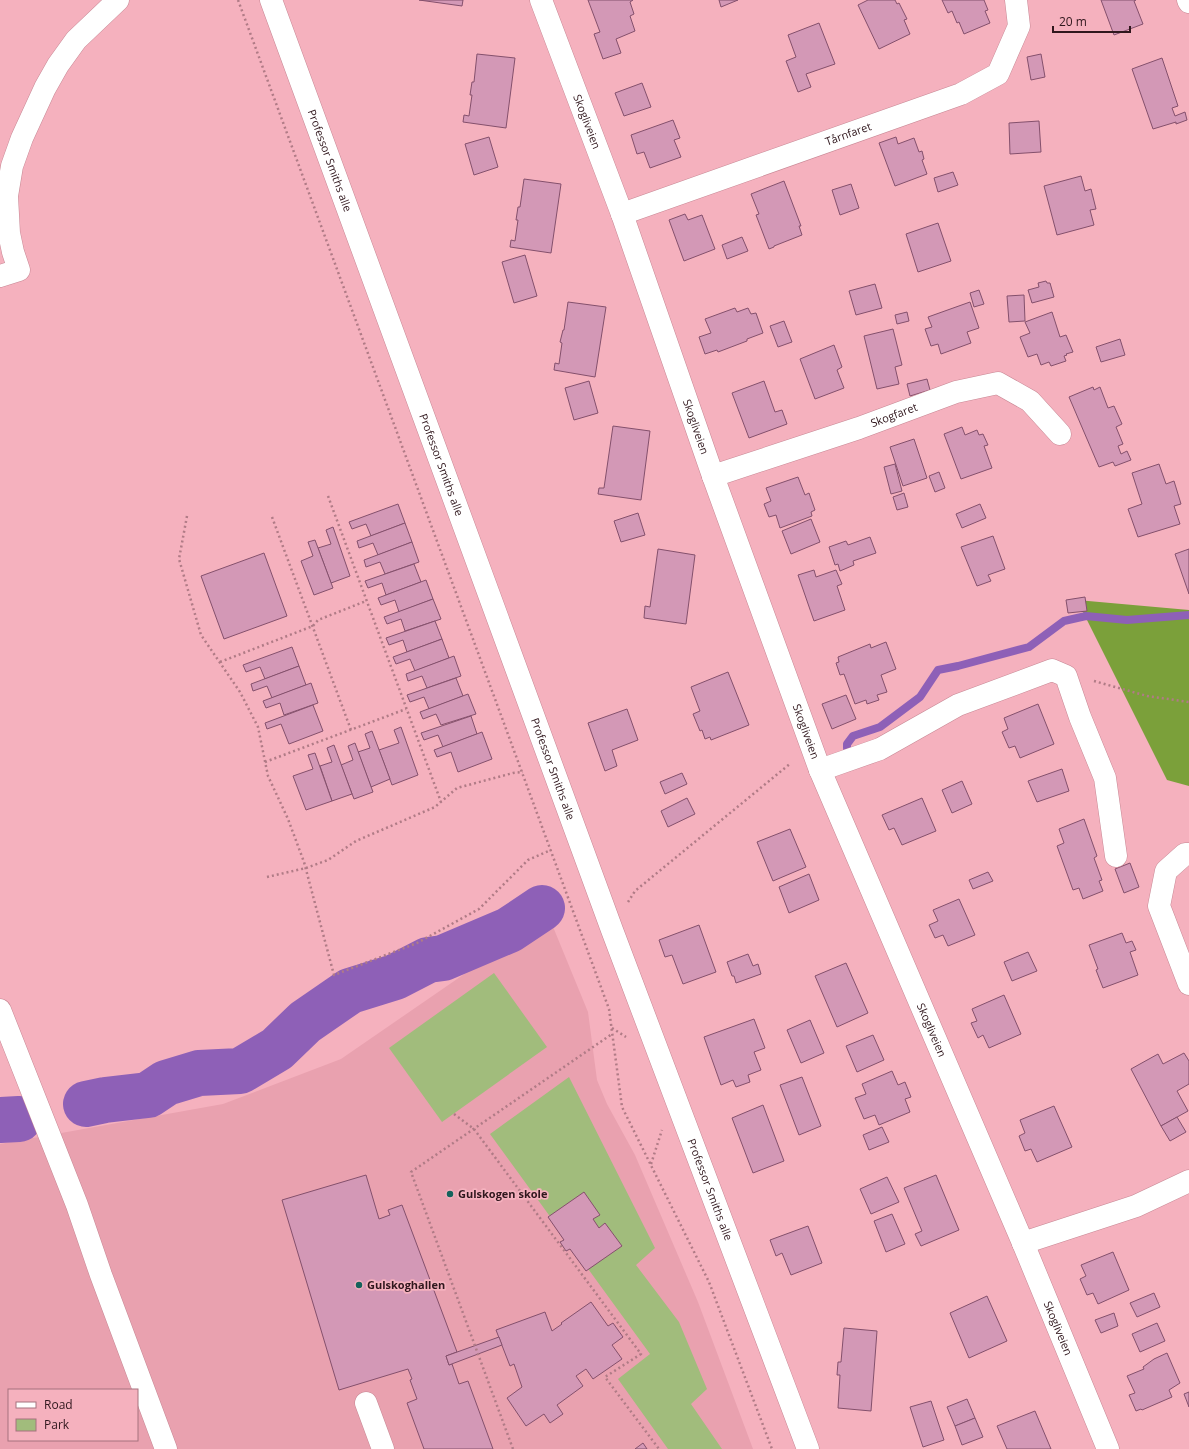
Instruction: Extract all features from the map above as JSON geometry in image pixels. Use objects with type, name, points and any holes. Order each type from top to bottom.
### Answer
[{"type":"street","points":[[0,276],[19,270],[9,233],[7,196],[12,166],[22,138],[58,65],[76,40],[118,0]]},
{"type":"street","name":"Professor Smiths alle","points":[[272,0],[612,930],[808,1449]]},
{"type":"street","name":"Skogliveien","points":[[541,0],[622,214],[713,476],[820,770],[1023,1243],[1108,1449]]},
{"type":"street","name":"Tårnfaret","points":[[622,214],[967,91],[998,74],[1018,26],[1016,0]]},
{"type":"street","name":"Skogfaret","points":[[713,476],[859,428],[956,392],[998,383],[1030,401],[1060,434]]},
{"type":"street","points":[[820,770],[880,749],[958,705],[1052,670],[1066,676],[1080,717],[1105,778],[1116,856]]},
{"type":"street","points":[[1189,854],[1185,854],[1166,871],[1159,906],[1189,984]]},
{"type":"street","points":[[0,1010],[76,1205],[166,1449]]},
{"type":"street","points":[[1023,1243],[1136,1206],[1189,1181]]},
{"type":"street","points":[[366,1403],[383,1449]]},
{"type":"path","points":[[238,0],[552,850],[609,1009],[622,1107],[709,1282],[772,1449]]},
{"type":"path","points":[[328,496],[440,802]]},
{"type":"path","points":[[187,516],[179,559],[201,635],[240,692],[258,727],[268,776],[288,819],[306,868],[334,975],[417,943],[479,909],[528,860],[552,850]]},
{"type":"path","points":[[272,517],[351,730]]},
{"type":"path","points":[[220,662],[313,626],[318,620],[366,601]]},
{"type":"path","points":[[1066,676],[1073,674],[1147,696],[1189,702]]},
{"type":"path","points":[[265,762],[406,709]]},
{"type":"path","points":[[612,930],[635,891],[812,746]]},
{"type":"path","points":[[267,877],[306,868],[328,860],[356,841],[435,807],[457,788],[523,772]]},
{"type":"path","points":[[513,1449],[411,1172],[612,1034]]},
{"type":"path","points":[[454,1114],[474,1129],[641,1354],[605,1377],[659,1449]]},
{"type":"shaded area","name":"Gulskogen skole","points":[[549,917],[588,1012],[597,1080],[607,1104],[635,1155],[698,1302],[753,1449],[0,1449],[0,1144],[223,1104],[341,1059]]},
{"type":"green space","points":[[1077,600],[1189,610],[1189,786],[1167,780]]},
{"type":"green space","points":[[494,973],[547,1047],[442,1122],[389,1048]]},
{"type":"green space","points":[[569,1077],[655,1248],[636,1265],[679,1322],[707,1389],[691,1404],[722,1449],[668,1449],[618,1379],[650,1354],[490,1134]]},
{"type":"building","points":[[419,0],[463,0],[462,6]]},
{"type":"building","points":[[588,0],[633,0],[630,2],[634,14],[630,16],[635,31],[616,39],[621,53],[603,59],[594,34],[600,32]]},
{"type":"building","points":[[719,0],[738,0],[721,7]]},
{"type":"building","points":[[868,0],[895,0],[897,4],[899,3],[907,19],[904,20],[910,34],[879,49],[858,5]]},
{"type":"building","points":[[942,0],[984,0],[988,10],[985,11],[990,23],[964,34],[952,11],[948,13]]},
{"type":"building","points":[[1101,0],[1136,0],[1134,1],[1143,24],[1114,35]]},
{"type":"building","points":[[819,23],[835,64],[806,74],[811,87],[798,92],[786,61],[796,57],[788,35]]},
{"type":"building","points":[[477,54],[515,58],[506,128],[463,122],[464,115],[469,116],[472,95],[470,95],[472,82],[474,82]]},
{"type":"building","points":[[1041,54],[1045,77],[1031,80],[1027,57]]},
{"type":"building","points":[[1162,58],[1178,106],[1172,108],[1175,116],[1185,112],[1187,120],[1153,129],[1132,69]]},
{"type":"building","points":[[642,83],[651,107],[624,116],[615,93]]},
{"type":"building","points":[[673,120],[680,138],[674,140],[681,157],[650,168],[644,152],[637,154],[631,135]]},
{"type":"building","points":[[1039,121],[1041,152],[1010,154],[1009,123]]},
{"type":"building","points":[[489,137],[498,167],[474,175],[465,144]]},
{"type":"building","points":[[896,137],[898,144],[914,138],[919,152],[922,151],[924,159],[922,160],[927,174],[895,186],[879,143]]},
{"type":"building","points":[[953,172],[958,185],[938,192],[934,178]]},
{"type":"building","points":[[1081,176],[1085,191],[1091,189],[1096,209],[1090,210],[1094,225],[1057,235],[1044,186]]},
{"type":"building","points":[[524,179],[561,184],[551,253],[510,247],[511,240],[515,241],[518,220],[516,220],[518,207],[520,207]]},
{"type":"building","points":[[784,181],[801,226],[799,226],[802,235],[769,249],[756,215],[759,214],[751,194]]},
{"type":"building","points":[[851,184],[859,208],[840,215],[832,190]]},
{"type":"building","points":[[685,214],[688,220],[702,215],[715,249],[684,261],[669,220]]},
{"type":"building","points":[[938,223],[951,261],[918,272],[906,234]]},
{"type":"building","points":[[742,237],[748,251],[727,259],[722,245]]},
{"type":"building","points":[[525,255],[537,296],[514,303],[502,262]]},
{"type":"building","points":[[1046,281],[1047,283],[1050,283],[1054,297],[1032,303],[1028,290],[1039,287],[1038,283]]},
{"type":"building","points":[[875,284],[882,308],[856,315],[849,291]]},
{"type":"building","points":[[979,290],[984,304],[974,307],[970,293]]},
{"type":"building","points":[[1024,295],[1025,321],[1009,322],[1007,296]]},
{"type":"building","points":[[568,302],[606,307],[595,377],[554,370],[555,363],[559,364],[562,343],[560,342],[564,330]]},
{"type":"building","points":[[970,302],[979,328],[967,332],[971,343],[941,354],[938,344],[931,346],[925,329],[932,327],[928,317]]},
{"type":"building","points":[[735,308],[737,312],[748,308],[751,314],[756,313],[763,333],[718,352],[717,350],[705,354],[699,337],[711,333],[705,319]]},
{"type":"building","points":[[907,312],[909,321],[897,324],[895,315]]},
{"type":"building","points":[[1052,312],[1060,337],[1066,335],[1073,352],[1064,356],[1066,361],[1051,366],[1049,362],[1041,365],[1037,354],[1028,357],[1020,337],[1030,333],[1025,322]]},
{"type":"building","points":[[784,321],[792,342],[778,347],[770,326]]},
{"type":"building","points":[[893,329],[902,365],[895,367],[899,384],[877,389],[864,336]]},
{"type":"building","points":[[1120,339],[1125,355],[1101,362],[1096,347]]},
{"type":"building","points":[[834,345],[842,367],[837,370],[844,388],[815,399],[800,359]]},
{"type":"building","points":[[927,379],[930,390],[910,396],[907,384]]},
{"type":"building","points":[[589,381],[598,413],[574,420],[565,388]]},
{"type":"building","points":[[764,381],[775,412],[782,410],[787,424],[749,438],[732,393]]},
{"type":"building","points":[[1093,387],[1094,390],[1100,387],[1108,408],[1114,406],[1122,424],[1116,427],[1123,444],[1118,446],[1121,454],[1127,451],[1131,460],[1115,466],[1113,462],[1099,467],[1069,397]]},
{"type":"building","points":[[613,426],[650,431],[641,500],[598,494],[599,488],[604,488]]},
{"type":"building","points":[[962,427],[965,435],[977,430],[979,435],[983,434],[988,445],[984,446],[992,468],[961,479],[944,434]]},
{"type":"building","points":[[914,439],[927,478],[903,486],[890,447]]},
{"type":"building","points":[[895,464],[902,491],[891,494],[884,467]]},
{"type":"building","points":[[1159,464],[1166,484],[1174,481],[1181,504],[1174,506],[1180,524],[1138,537],[1128,509],[1142,504],[1132,473]]},
{"type":"building","points":[[939,472],[945,488],[935,492],[929,476]]},
{"type":"building","points":[[798,477],[805,495],[809,493],[815,510],[811,512],[812,516],[780,528],[776,515],[769,517],[764,504],[771,501],[766,488]]},
{"type":"building","points":[[904,493],[908,507],[897,510],[893,497]]},
{"type":"building","points":[[398,504],[405,523],[371,536],[366,524],[352,529],[349,522]]},
{"type":"building","points":[[980,504],[986,518],[962,528],[956,514]]},
{"type":"building","points":[[638,513],[645,535],[621,542],[614,521]]},
{"type":"building","points":[[811,519],[820,542],[791,554],[782,531]]},
{"type":"building","points":[[405,523],[412,542],[378,555],[373,543],[359,548],[357,541]]},
{"type":"building","points":[[333,527],[350,576],[331,583],[318,548],[331,544],[326,530]]},
{"type":"building","points":[[993,536],[1005,569],[988,575],[991,581],[977,586],[961,547]]},
{"type":"building","points":[[870,537],[876,553],[853,561],[854,565],[840,571],[838,564],[835,565],[829,547],[846,541],[848,545]]},
{"type":"building","points":[[315,540],[333,588],[314,595],[301,561],[313,556],[308,542]]},
{"type":"building","points":[[412,542],[419,562],[385,574],[380,562],[366,567],[364,560]]},
{"type":"building","points":[[658,549],[695,555],[686,624],[644,618],[645,606],[650,607]]},
{"type":"building","points":[[1189,549],[1189,594],[1175,554]]},
{"type":"building","points":[[264,553],[287,616],[224,639],[201,576]]},
{"type":"building","points":[[414,564],[421,582],[386,595],[382,583],[368,588],[365,581]]},
{"type":"building","points":[[814,570],[816,577],[836,570],[842,584],[837,586],[845,610],[814,621],[798,575]]},
{"type":"building","points":[[426,580],[433,599],[399,612],[395,600],[381,605],[378,598]]},
{"type":"building","points":[[1085,597],[1087,611],[1068,613],[1066,600]]},
{"type":"building","points":[[433,599],[441,619],[405,631],[401,619],[387,624],[384,617]]},
{"type":"building","points":[[435,621],[442,639],[407,652],[403,640],[389,645],[386,638]]},
{"type":"building","points":[[442,639],[449,658],[415,671],[410,659],[396,664],[393,657]]},
{"type":"building","points":[[886,642],[896,669],[881,675],[887,692],[877,695],[879,700],[867,704],[866,700],[855,704],[844,674],[840,675],[836,663],[839,662],[838,657],[870,644],[871,648]]},
{"type":"building","points":[[292,647],[299,666],[265,679],[260,667],[246,672],[243,665]]},
{"type":"building","points":[[454,656],[461,676],[427,688],[422,676],[408,681],[406,674]]},
{"type":"building","points":[[299,666],[306,685],[272,698],[267,686],[253,691],[251,684]]},
{"type":"building","points":[[728,672],[749,725],[711,740],[710,737],[705,739],[693,714],[700,711],[691,687]]},
{"type":"building","points":[[456,678],[463,696],[429,709],[424,697],[410,702],[407,695]]},
{"type":"building","points":[[311,683],[318,703],[284,715],[280,703],[266,708],[263,701]]},
{"type":"building","points":[[468,694],[476,714],[441,725],[436,714],[423,719],[420,712]]},
{"type":"building","points":[[846,695],[856,719],[832,729],[822,704]]},
{"type":"building","points":[[1038,704],[1054,744],[1020,758],[1015,746],[1009,748],[1002,732],[1008,729],[1004,718]]},
{"type":"building","points":[[313,705],[323,731],[289,744],[281,724],[267,729],[265,723]]},
{"type":"building","points":[[627,709],[638,740],[612,750],[617,766],[605,771],[588,723]]},
{"type":"building","points":[[471,716],[477,734],[443,747],[438,735],[424,740],[421,733]]},
{"type":"building","points":[[401,727],[418,775],[392,785],[379,750],[399,743],[394,730]]},
{"type":"building","points":[[372,731],[390,779],[371,787],[358,752],[370,748],[365,734]]},
{"type":"building","points":[[482,732],[492,759],[458,772],[451,752],[437,757],[434,750]]},
{"type":"building","points":[[355,743],[373,792],[354,799],[341,765],[353,760],[348,746]]},
{"type":"building","points":[[334,745],[352,794],[332,801],[320,766],[332,762],[327,748]]},
{"type":"building","points":[[315,753],[332,801],[306,810],[293,776],[313,769],[308,755]]},
{"type":"building","points":[[1062,769],[1069,791],[1037,802],[1028,781]]},
{"type":"building","points":[[682,773],[687,784],[665,794],[660,782]]},
{"type":"building","points":[[962,781],[972,804],[952,813],[942,790]]},
{"type":"building","points":[[687,798],[695,814],[668,827],[661,811]]},
{"type":"building","points":[[922,798],[936,831],[902,845],[894,828],[889,830],[882,815]]},
{"type":"building","points":[[1084,819],[1097,856],[1094,858],[1102,880],[1099,881],[1103,891],[1083,899],[1079,888],[1073,890],[1057,846],[1064,843],[1059,829]]},
{"type":"building","points":[[790,829],[806,867],[773,881],[757,842]]},
{"type":"building","points":[[1130,863],[1139,887],[1124,893],[1115,869]]},
{"type":"building","points":[[988,872],[993,881],[973,889],[969,880]]},
{"type":"building","points":[[809,874],[819,900],[789,913],[779,887]]},
{"type":"building","points":[[959,899],[975,935],[948,946],[943,935],[935,938],[929,925],[938,921],[933,910]]},
{"type":"building","points":[[699,925],[716,972],[683,984],[672,955],[665,957],[659,940]]},
{"type":"building","points":[[1122,933],[1126,943],[1132,941],[1136,950],[1130,952],[1138,975],[1103,988],[1089,945]]},
{"type":"building","points":[[1028,952],[1037,971],[1012,981],[1004,962]]},
{"type":"building","points":[[748,954],[753,966],[758,964],[761,974],[736,983],[727,962]]},
{"type":"building","points":[[846,963],[868,1013],[837,1027],[815,976]]},
{"type":"building","points":[[1004,995],[1021,1034],[989,1048],[983,1035],[978,1038],[971,1023],[977,1021],[972,1009]]},
{"type":"building","points":[[754,1019],[765,1048],[754,1052],[761,1070],[748,1075],[750,1082],[736,1087],[733,1080],[721,1085],[704,1037]]},
{"type":"building","points":[[810,1020],[824,1053],[801,1063],[787,1030]]},
{"type":"building","points":[[873,1035],[884,1060],[857,1072],[846,1046]]},
{"type":"building","points":[[1184,1053],[1189,1061],[1189,1084],[1177,1091],[1188,1111],[1161,1126],[1131,1069],[1158,1054],[1163,1064]]},
{"type":"building","points":[[892,1071],[898,1085],[905,1082],[911,1097],[905,1099],[910,1112],[879,1125],[875,1115],[864,1119],[855,1098],[866,1094],[862,1084]]},
{"type":"building","points":[[802,1077],[821,1126],[799,1135],[780,1085]]},
{"type":"building","points":[[763,1105],[784,1161],[753,1173],[732,1118]]},
{"type":"building","points":[[1054,1106],[1072,1147],[1037,1162],[1031,1149],[1025,1151],[1019,1136],[1025,1133],[1020,1120]]},
{"type":"building","points":[[1177,1117],[1186,1132],[1170,1141],[1161,1126]]},
{"type":"building","points":[[882,1127],[889,1142],[869,1150],[863,1135]]},
{"type":"building","points":[[366,1175],[379,1219],[390,1215],[388,1210],[402,1205],[457,1352],[446,1356],[449,1365],[452,1364],[459,1384],[468,1381],[493,1449],[424,1449],[407,1403],[417,1399],[410,1380],[412,1379],[408,1369],[339,1390],[282,1200]]},
{"type":"building","points":[[936,1175],[959,1230],[921,1246],[915,1234],[922,1231],[904,1188]]},
{"type":"building","points":[[887,1177],[899,1202],[871,1214],[860,1189]]},
{"type":"building","points":[[584,1192],[600,1215],[593,1219],[599,1228],[605,1223],[622,1246],[586,1271],[570,1249],[566,1251],[560,1242],[564,1240],[548,1217]]},
{"type":"building","points":[[892,1214],[905,1244],[886,1252],[874,1221]]},
{"type":"building","points":[[808,1226],[822,1263],[791,1275],[782,1253],[776,1256],[770,1240]]},
{"type":"building","points":[[1113,1252],[1129,1290],[1098,1304],[1093,1293],[1087,1295],[1080,1279],[1086,1276],[1081,1265]]},
{"type":"building","points":[[1154,1293],[1160,1307],[1137,1317],[1130,1303]]},
{"type":"building","points":[[987,1296],[1007,1341],[969,1358],[950,1313]]},
{"type":"building","points":[[591,1302],[608,1326],[613,1323],[623,1337],[612,1345],[622,1359],[593,1379],[586,1369],[576,1376],[583,1386],[557,1405],[563,1414],[550,1423],[544,1414],[526,1426],[507,1398],[522,1387],[514,1364],[510,1366],[496,1330],[545,1312],[552,1331]]},
{"type":"building","points":[[1114,1313],[1118,1326],[1101,1333],[1095,1320]]},
{"type":"building","points":[[1157,1323],[1165,1341],[1140,1352],[1132,1334]]},
{"type":"building","points":[[844,1328],[877,1331],[871,1411],[838,1408],[840,1375],[837,1375],[838,1362],[841,1362]]},
{"type":"building","points":[[499,1337],[502,1345],[449,1365],[446,1356]]},
{"type":"building","points":[[1167,1353],[1180,1383],[1169,1390],[1172,1397],[1142,1410],[1136,1411],[1129,1395],[1135,1393],[1127,1376],[1144,1369],[1143,1367],[1154,1359]]},
{"type":"building","points":[[1189,1392],[1189,1407],[1184,1394]]},
{"type":"building","points":[[967,1399],[975,1418],[955,1426],[947,1407]]},
{"type":"building","points":[[931,1401],[944,1440],[923,1447],[910,1407]]},
{"type":"building","points":[[1035,1411],[1051,1449],[1007,1449],[997,1426]]},
{"type":"building","points":[[975,1418],[983,1437],[962,1445],[955,1426]]},
{"type":"building","points":[[643,1443],[647,1449],[635,1449]]},
{"type":"waterway","points":[[847,748],[847,744],[853,736],[880,727],[920,697],[938,670],[1029,647],[1064,621],[1086,616],[1127,620],[1189,615]]},
{"type":"waterway","points":[[86,1104],[105,1100],[148,1095],[166,1083],[199,1073],[240,1071],[277,1049],[305,1022],[350,991],[395,977],[428,960],[443,958],[509,930],[542,908]]},
{"type":"waterway","points":[[0,1120],[19,1119]]},
{"type":"place","name":"Gulskogen skole","points":[[450,1194]]},
{"type":"place","name":"Gulskoghallen","points":[[359,1285]]}]
